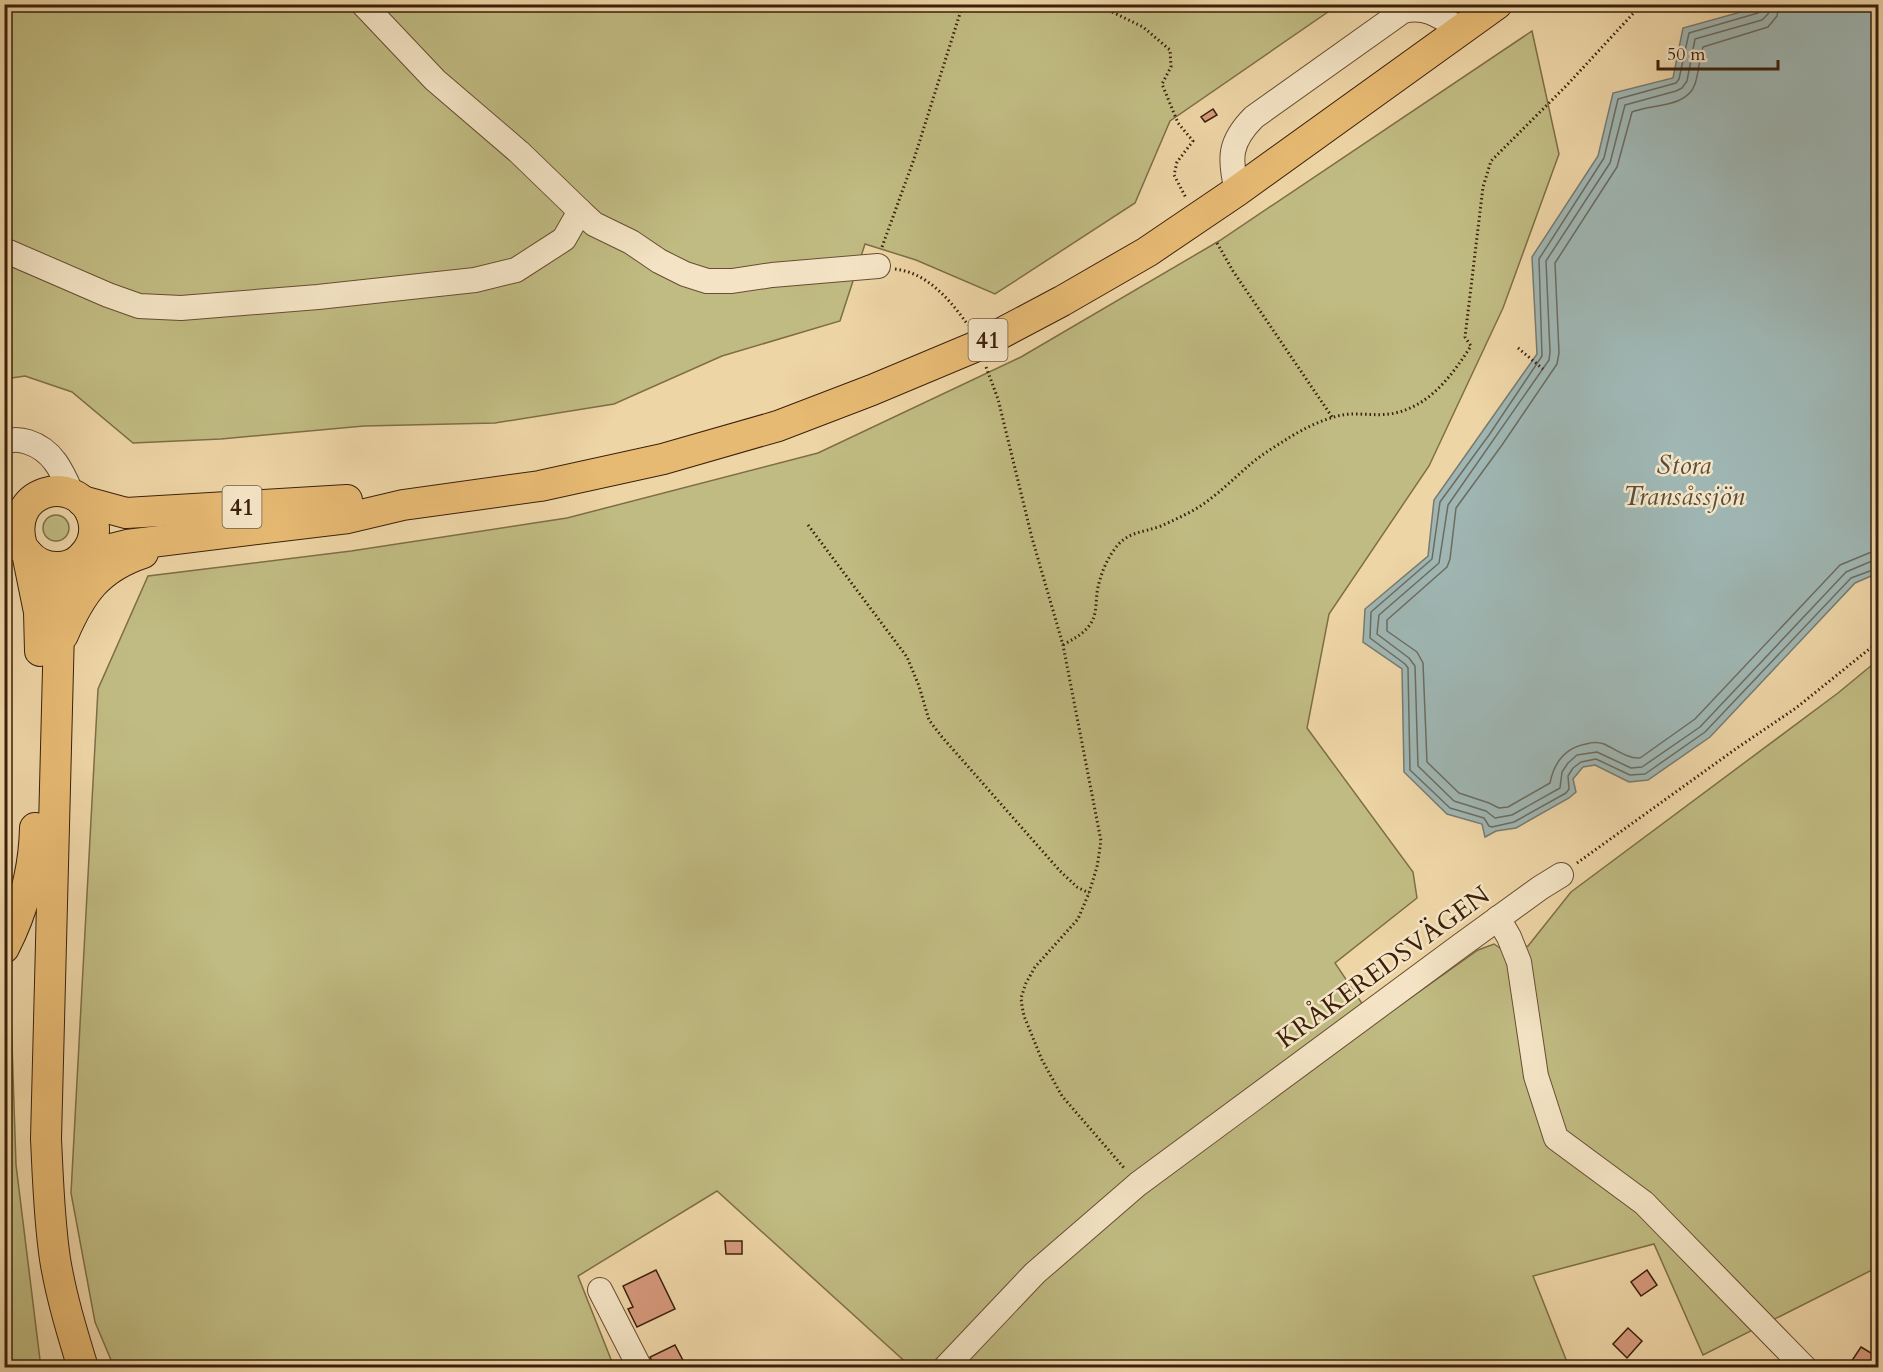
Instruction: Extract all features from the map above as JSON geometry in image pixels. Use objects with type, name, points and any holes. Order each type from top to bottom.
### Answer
[{"type":"main road","name":"41","points":[[18,548],[46,566],[58,567],[127,545],[183,540],[348,518],[403,505],[540,486],[675,456],[778,426],[977,346],[1147,252],[1237,191],[1497,4]]},
{"type":"main road","name":"41","points":[[24,502],[49,492],[61,491],[126,513],[351,500],[403,505]]},
{"type":"main road","points":[[77,498],[90,511],[94,522],[94,535],[90,546],[64,576],[60,591],[47,1055],[47,1170],[48,1202],[56,1260],[69,1323],[82,1368]]},
{"type":"main road","points":[[4,948],[22,905],[31,870],[35,837],[39,612],[18,548],[19,523],[24,502]]},
{"type":"main road","points":[[60,642],[75,608],[95,580],[118,564],[139,554],[183,540]]},
{"type":"street","points":[[363,4],[435,80],[519,152],[594,224],[631,242],[659,261],[685,274],[707,280],[732,281],[772,275],[889,268]]},
{"type":"street","points":[[1237,191],[1232,172],[1235,142],[1254,117],[1403,11],[1415,8],[1428,11],[1461,30]]},
{"type":"street","points":[[4,250],[139,306],[181,308],[318,297],[475,280],[516,270],[564,238],[580,211]]},
{"type":"street","points":[[4,442],[20,439],[38,445],[56,460],[77,498]]},
{"type":"street","points":[[24,502],[43,474],[38,445]]},
{"type":"street","name":"KRÅKEREDSVÄGEN","points":[[945,1368],[1035,1273],[1138,1184],[1498,918],[1561,875]]},
{"type":"street","points":[[1498,918],[1519,962],[1536,1076],[1556,1138],[1644,1203],[1805,1368]]},
{"type":"street","points":[[600,1290],[640,1368]]},
{"type":"path","points":[[963,4],[914,159],[878,256],[889,268],[938,288],[950,301],[971,329],[998,399],[1032,538],[1064,645],[1101,841],[1097,867],[1078,919],[1035,967],[1026,982],[1021,998],[1024,1016],[1042,1060],[1062,1096],[1138,1184]]},
{"type":"path","points":[[1096,4],[1143,27],[1170,50],[1171,67],[1162,84],[1178,123],[1193,141],[1177,162],[1174,175],[1186,198]]},
{"type":"path","points":[[1064,645],[1080,636],[1091,625],[1103,569],[1115,549],[1128,535],[1160,526],[1195,509],[1221,491],[1255,460],[1291,437],[1332,417],[1353,414],[1374,416],[1395,414],[1411,408],[1432,395],[1452,375],[1471,346],[1465,337],[1483,187],[1491,161],[1567,85],[1642,4]]},
{"type":"path","points":[[1217,243],[1233,271],[1332,417]]},
{"type":"path","points":[[1518,348],[1543,369]]},
{"type":"path","points":[[808,525],[907,657],[929,720],[1060,871],[1077,887],[1089,894]]},
{"type":"path","points":[[1561,875],[1796,708],[1878,642]]},
{"type":"shaded area","points":[[4,5],[1338,5],[1170,121],[1135,203],[995,294],[916,260],[865,244],[840,321],[722,356],[614,404],[495,423],[364,426],[221,439],[133,443],[72,392],[25,376],[5,379]]},
{"type":"shaded area","points":[[1532,31],[1559,154],[1503,308],[1429,466],[1329,614],[1307,728],[1413,872],[1417,898],[1335,963],[1375,1023],[1478,950],[1494,944],[1506,952],[1528,946],[1571,892],[1838,693],[1878,660],[1878,1267],[1703,1355],[1654,1244],[1533,1276],[1569,1367],[911,1367],[717,1191],[578,1276],[614,1367],[114,1367],[95,1322],[71,1193],[98,689],[148,576],[351,551],[567,518],[818,453],[1021,357],[1219,241]]},
{"type":"shaded area","points":[[56,515],[65,519],[69,528],[65,537],[56,541],[47,537],[43,528],[47,519]]},
{"type":"shaded area","points":[[4,585],[10,590],[5,831],[16,1165],[41,1368],[4,1367]]},
{"type":"water","name":"Stora Transåssjön","points":[[1766,5],[1878,5],[1878,573],[1855,583],[1710,737],[1648,780],[1629,782],[1595,765],[1583,767],[1573,779],[1576,792],[1569,798],[1516,828],[1496,831],[1485,837],[1482,824],[1447,814],[1404,772],[1402,669],[1363,642],[1365,609],[1428,556],[1434,500],[1537,354],[1532,257],[1598,156],[1613,93],[1673,78],[1683,28]]},
{"type":"building","points":[[1213,109],[1217,115],[1205,122],[1201,117]]},
{"type":"building","points":[[725,1241],[742,1241],[742,1254],[726,1254]]},
{"type":"building","points":[[656,1270],[675,1309],[637,1327],[628,1309],[633,1307],[623,1286]]},
{"type":"building","points":[[1647,1270],[1657,1285],[1641,1296],[1631,1282]]},
{"type":"building","points":[[1628,1328],[1642,1341],[1627,1358],[1613,1344]]},
{"type":"building","points":[[675,1345],[687,1368],[655,1368],[650,1357]]},
{"type":"building","points":[[1861,1347],[1876,1356],[1869,1368],[1847,1368]]}]
